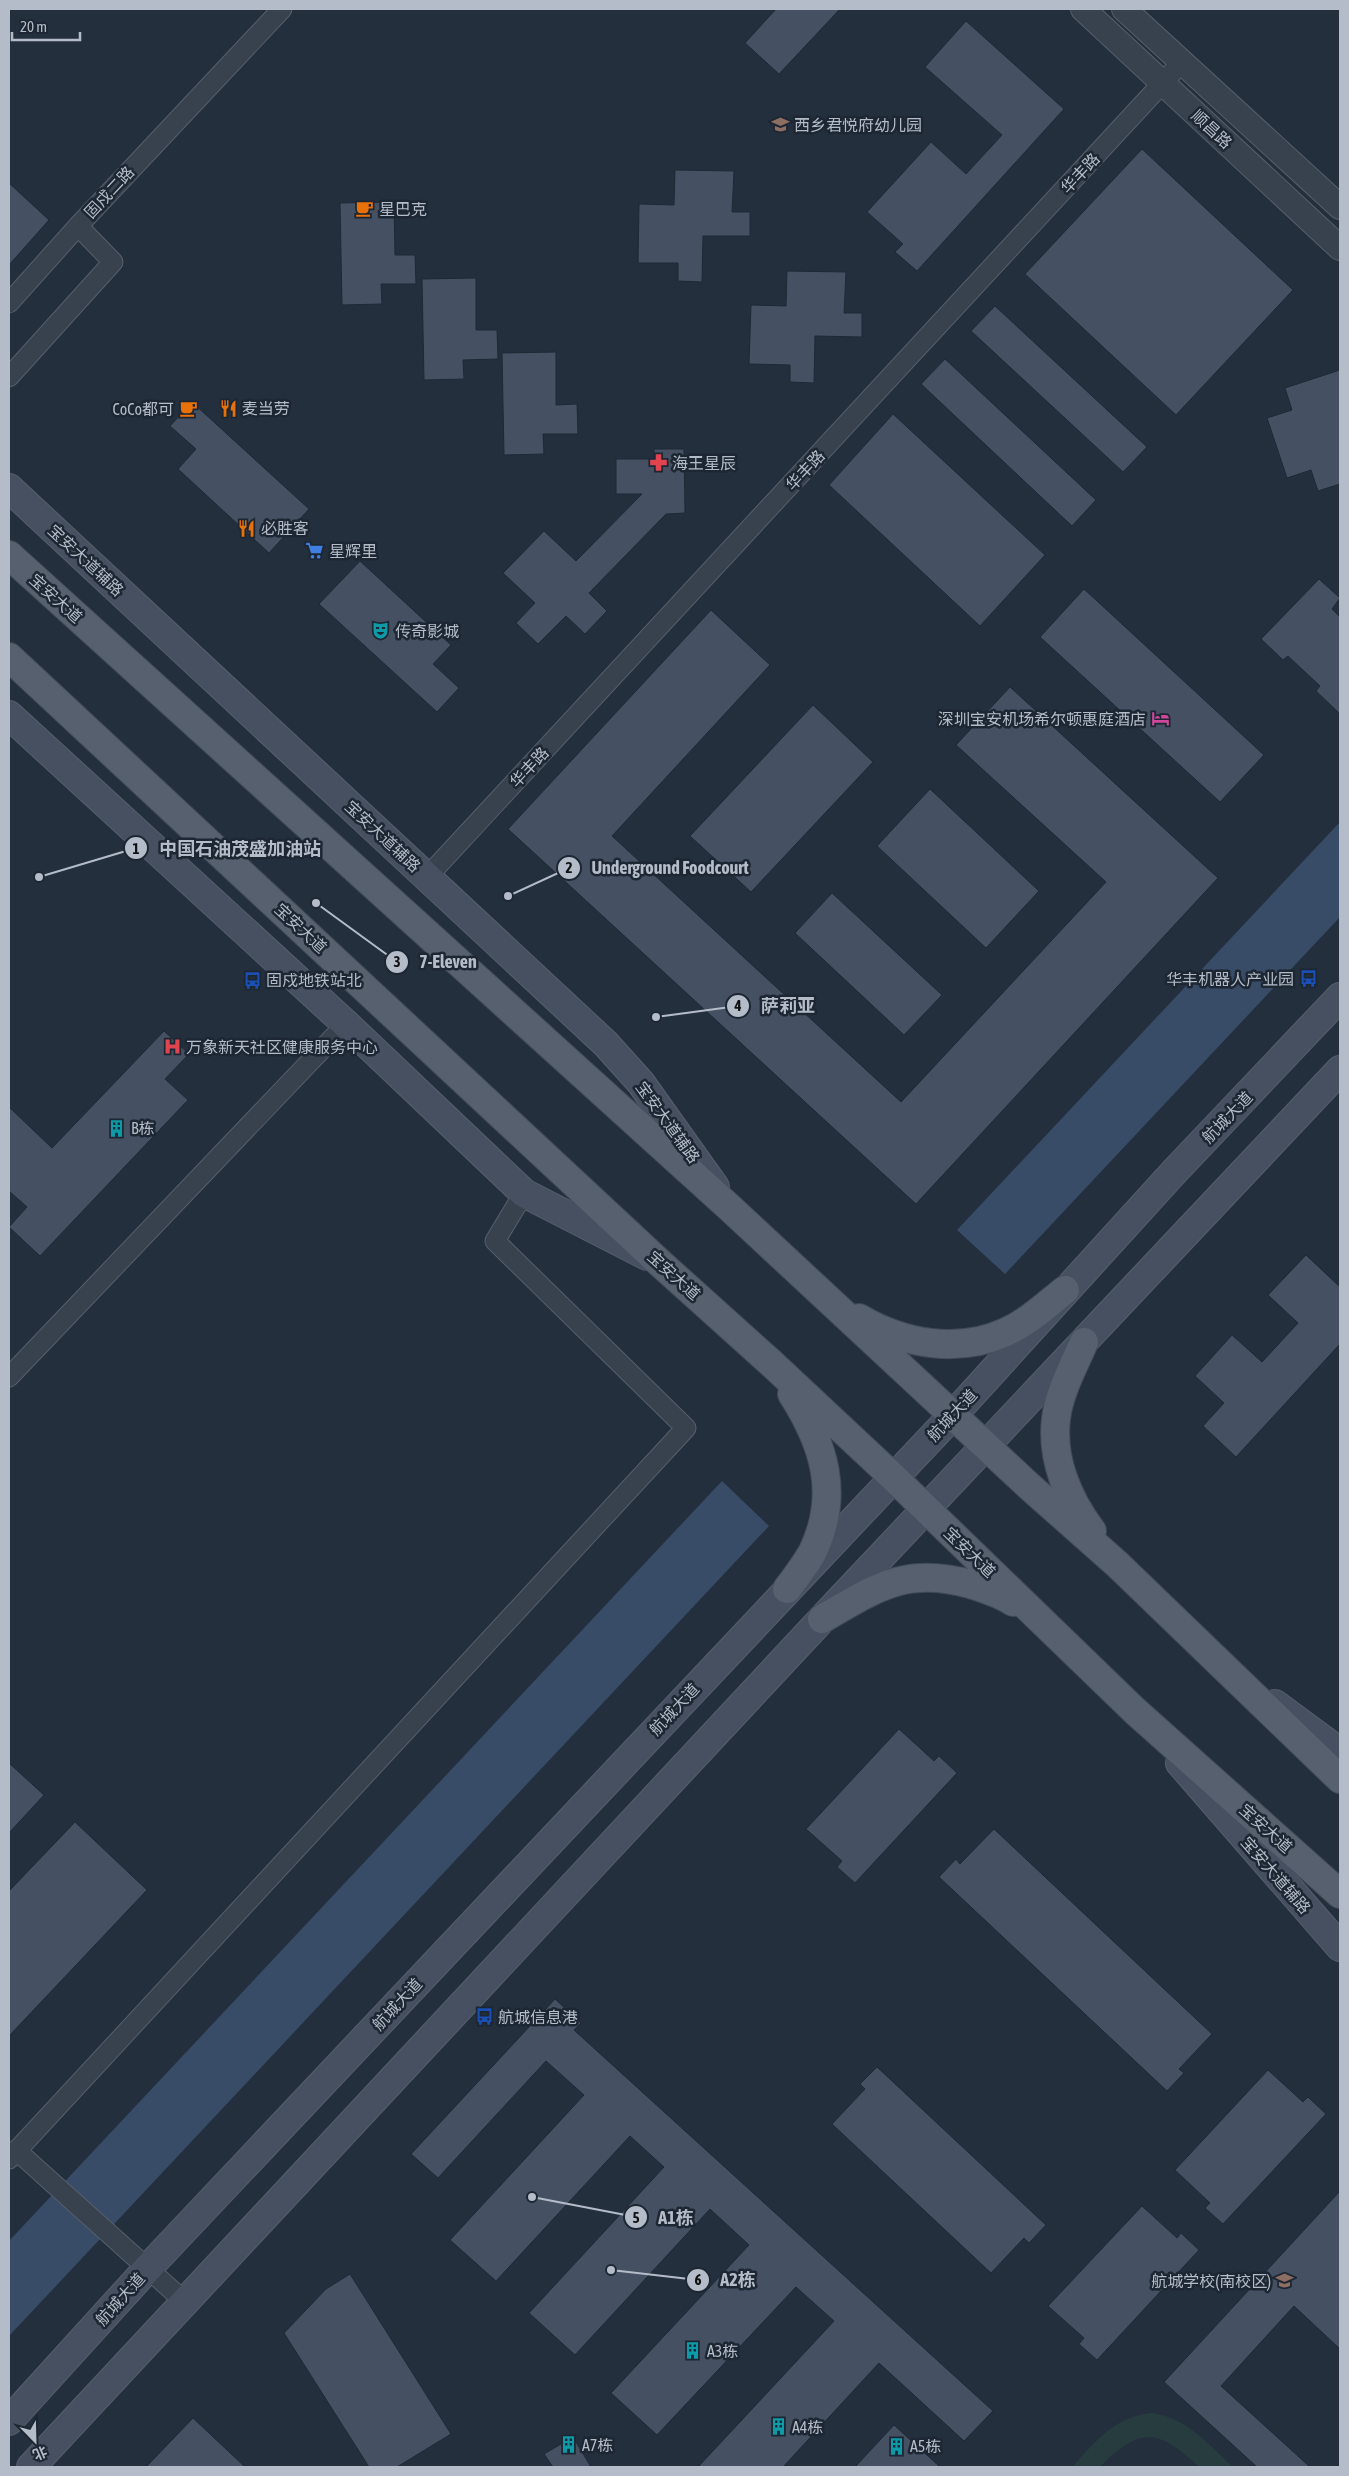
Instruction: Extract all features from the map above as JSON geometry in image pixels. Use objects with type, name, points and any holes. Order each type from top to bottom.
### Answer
[{"type":"main road","name":"宝安大道辅路","points":[[9,488],[606,1044],[642,1083],[730,1208]]},
{"type":"main road","name":"宝安大道","points":[[9,555],[730,1208],[954,1414],[986,1446],[1117,1564],[1340,1779]]},
{"type":"main road","name":"宝安大道","points":[[9,657],[661,1264],[770,1362],[893,1477],[1135,1711],[1340,1894]]},
{"type":"main road","points":[[9,715],[346,1024],[524,1192],[661,1264]]},
{"type":"main road","name":"航城大道","points":[[9,2421],[147,2269],[954,1414],[1065,1290],[1340,997]]},
{"type":"main road","points":[[30,2467],[822,1619],[1340,1070]]},
{"type":"main road","points":[[828,1299],[874,1327],[913,1341],[952,1346],[982,1341],[1006,1332],[1027,1320],[1065,1290]]},
{"type":"main road","points":[[1084,1342],[1064,1388],[1056,1418],[1056,1448],[1062,1475],[1072,1498],[1085,1521],[1117,1564]]},
{"type":"main road","points":[[770,1362],[815,1435],[824,1458],[827,1485],[827,1507],[822,1529],[812,1552],[787,1589]]},
{"type":"main road","points":[[822,1619],[889,1583],[928,1576],[954,1580],[1006,1597],[1043,1621]]},
{"type":"main road","points":[[1222,1665],[1340,1752]]},
{"type":"main road","name":"宝安大道辅路","points":[[1135,1711],[1340,1947]]},
{"type":"street","name":"固戍二路","points":[[9,377],[113,262],[78,226],[282,9]]},
{"type":"street","name":"顺昌路","points":[[1083,9],[1340,248]]},
{"type":"street","name":"顺昌路","points":[[1124,9],[1340,208]]},
{"type":"street","name":"华丰路","points":[[427,877],[1182,62]]},
{"type":"street","points":[[9,303],[78,226]]},
{"type":"street","points":[[10,1371],[346,1024]]},
{"type":"street","points":[[185,2302],[16,2156],[686,1428],[495,1241],[524,1192]]},
{"type":"green space","points":[[1151,2413],[1175,2420],[1186,2426],[1233,2467],[1199,2467],[1172,2445],[1161,2439],[1150,2437],[1138,2439],[1127,2444],[1100,2467],[1072,2467],[1097,2440],[1116,2425],[1138,2415]]},
{"type":"water","points":[[1340,822],[1340,917],[1005,1274],[957,1230]]},
{"type":"water","points":[[722,1481],[769,1526],[9,2336],[9,2241]]},
{"type":"building","points":[[776,9],[840,9],[779,74],[745,43]]},
{"type":"building","points":[[966,21],[1064,109],[917,271],[895,252],[903,244],[867,212],[931,142],[966,174],[1002,135],[925,67]]},
{"type":"building","points":[[1142,149],[1293,290],[1176,415],[1025,274]]},
{"type":"building","points":[[675,170],[734,171],[732,212],[750,212],[750,236],[703,236],[702,282],[678,281],[678,263],[638,263],[639,204],[674,205]]},
{"type":"building","points":[[9,183],[49,220],[9,265]]},
{"type":"building","points":[[394,202],[395,255],[415,255],[416,284],[381,284],[382,304],[342,305],[340,203]]},
{"type":"building","points":[[787,271],[846,272],[844,313],[862,313],[862,337],[815,336],[814,383],[790,382],[790,365],[749,364],[751,305],[786,306]]},
{"type":"building","points":[[476,278],[476,330],[497,330],[498,359],[463,360],[464,379],[424,380],[422,279]]},
{"type":"building","points":[[995,306],[1147,447],[1123,472],[971,331]]},
{"type":"building","points":[[556,352],[556,405],[577,404],[578,434],[543,434],[544,454],[504,455],[502,353]]},
{"type":"building","points":[[945,359],[1096,500],[1072,526],[921,384]]},
{"type":"building","points":[[1340,370],[1340,484],[1318,491],[1311,470],[1287,478],[1267,418],[1292,410],[1285,388]]},
{"type":"building","points":[[192,402],[309,509],[269,553],[178,469],[196,449],[170,426]]},
{"type":"building","points":[[893,414],[1045,555],[980,626],[829,485]]},
{"type":"building","points":[[654,449],[684,449],[685,513],[666,514],[589,593],[607,611],[585,634],[566,616],[538,644],[516,623],[535,603],[503,573],[544,531],[576,561],[642,494],[616,494],[616,459],[654,459]]},
{"type":"building","points":[[360,561],[451,645],[433,664],[459,688],[437,712],[319,604]]},
{"type":"building","points":[[1319,579],[1340,598],[1332,609],[1340,617],[1340,714],[1316,691],[1320,686],[1288,656],[1283,660],[1261,639]]},
{"type":"building","points":[[1084,589],[1264,755],[1220,802],[1040,637]]},
{"type":"building","points":[[711,610],[770,665],[612,836],[901,1102],[1106,882],[956,745],[1010,687],[1218,878],[916,1204],[508,829]]},
{"type":"building","points":[[813,705],[873,762],[751,892],[690,836]]},
{"type":"building","points":[[930,789],[1039,891],[986,948],[877,846]]},
{"type":"building","points":[[832,893],[942,995],[904,1035],[795,933]]},
{"type":"building","name":"B栋","points":[[164,1031],[189,1054],[165,1079],[188,1100],[40,1256],[9,1227],[27,1207],[9,1191],[9,1107],[52,1148]]},
{"type":"building","points":[[1306,1255],[1340,1287],[1340,1344],[1236,1457],[1203,1426],[1224,1403],[1195,1376],[1232,1335],[1262,1362],[1298,1323],[1268,1295]]},
{"type":"building","points":[[899,1729],[934,1761],[939,1756],[957,1773],[855,1883],[837,1867],[842,1861],[806,1829]]},
{"type":"building","points":[[9,1763],[44,1795],[9,1833]]},
{"type":"building","points":[[75,1822],[147,1890],[9,2036],[9,1891]]},
{"type":"building","points":[[994,1829],[1212,2034],[1179,2069],[1184,2073],[1167,2091],[939,1877],[956,1859],[960,1864]]},
{"type":"building","points":[[555,1999],[581,2023],[574,2030],[993,2411],[964,2441],[879,2363],[783,2467],[698,2467],[834,2321],[796,2287],[657,2435],[611,2393],[749,2245],[710,2209],[575,2355],[529,2313],[664,2167],[630,2136],[496,2281],[450,2240],[584,2095],[546,2061],[438,2178],[411,2154]]},
{"type":"building","points":[[877,2067],[1046,2225],[1029,2243],[1024,2238],[991,2273],[832,2124],[865,2089],[860,2084]]},
{"type":"building","points":[[1268,2070],[1303,2102],[1308,2097],[1326,2114],[1223,2224],[1205,2208],[1210,2203],[1175,2170]]},
{"type":"building","points":[[1340,2191],[1340,2349],[1294,2306],[1221,2386],[1310,2467],[1257,2467],[1164,2382]]},
{"type":"building","points":[[1142,2206],[1177,2238],[1181,2233],[1199,2250],[1097,2360],[1079,2344],[1084,2338],[1048,2306]]},
{"type":"building","points":[[350,2274],[451,2434],[397,2467],[369,2467],[284,2333],[326,2289]]},
{"type":"building","points":[[193,2418],[245,2467],[146,2467]]},
{"type":"building","name":"A5栋","points":[[894,2425],[940,2467],[855,2467]]},
{"type":"building","name":"A7栋","points":[[573,2437],[591,2467],[553,2467],[544,2454]]},
{"type":"place","name":"西乡君悦府幼儿园","points":[[780,125]]},
{"type":"place","name":"星巴克","points":[[365,209]]},
{"type":"place","name":"麦当劳","points":[[228,408]]},
{"type":"place","name":"CoCo都可","points":[[188,409]]},
{"type":"place","name":"海王星辰","points":[[658,463]]},
{"type":"place","name":"必胜客","points":[[247,528]]},
{"type":"place","name":"星辉里","points":[[315,551]]},
{"type":"place","name":"传奇影城","points":[[381,631]]},
{"type":"place","name":"深圳宝安机场希尔顿惠庭酒店","points":[[1160,719]]},
{"type":"place","name":"中国石油茂盛加油站","points":[[39,877]]},
{"type":"place","name":"Underground Foodcourt","points":[[508,896]]},
{"type":"place","name":"7-Eleven","points":[[316,903]]},
{"type":"place","name":"华丰机器人产业园","points":[[1308,979]]},
{"type":"place","name":"固戍地铁站北","points":[[252,980]]},
{"type":"place","name":"萨莉亚","points":[[656,1017]]},
{"type":"place","name":"万象新天社区健康服务中心","points":[[172,1047]]},
{"type":"place","name":"B栋","points":[[117,1128]]},
{"type":"place","name":"航城信息港","points":[[484,2017]]},
{"type":"place","name":"A1栋","points":[[532,2197]]},
{"type":"place","name":"A2栋","points":[[611,2270]]},
{"type":"place","name":"航城学校(南校区)","points":[[1285,2281]]},
{"type":"place","name":"A3栋","points":[[693,2351]]},
{"type":"place","name":"A4栋","points":[[778,2427]]},
{"type":"place","name":"A7栋","points":[[568,2445]]},
{"type":"place","name":"A5栋","points":[[896,2446]]}]
